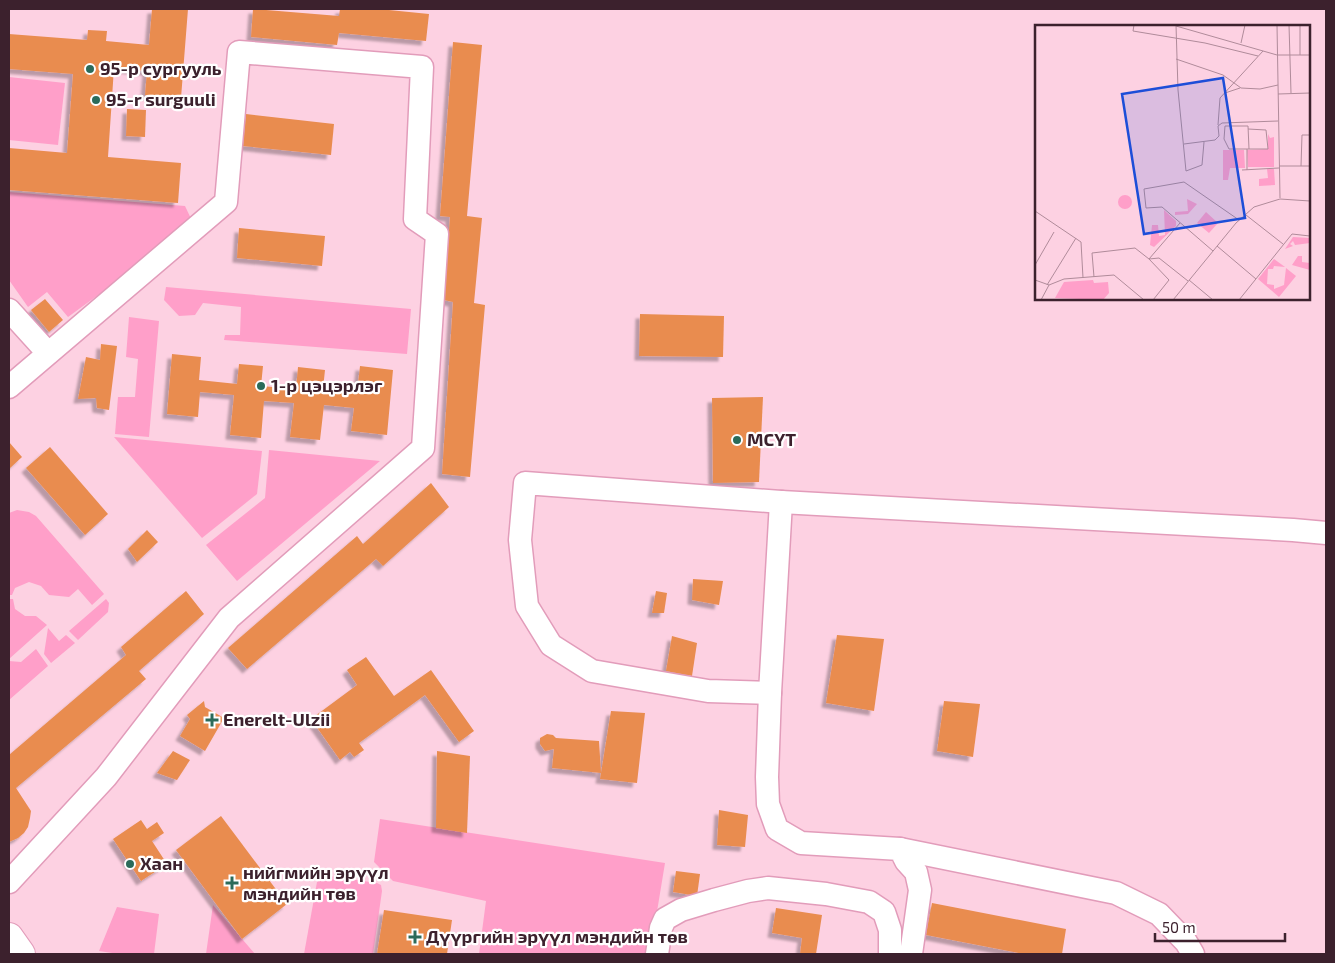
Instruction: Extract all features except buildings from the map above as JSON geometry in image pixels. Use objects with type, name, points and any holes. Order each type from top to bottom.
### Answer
[{"type":"main road","points":[[9,937],[21,954]]},
{"type":"street","points":[[9,387],[226,202],[239,52],[422,67],[415,219],[438,234],[423,448],[229,618],[106,777],[9,882]]},
{"type":"street","points":[[9,310],[48,354]]},
{"type":"street","points":[[770,693],[708,691],[592,671],[551,645],[528,606],[520,540],[525,483],[781,502],[1326,533]]},
{"type":"street","points":[[781,502],[767,777],[768,804],[777,829],[801,844],[900,849],[1116,893],[1159,914],[1186,942],[1193,954]]},
{"type":"street","points":[[900,849],[906,861],[916,872],[920,890],[911,954]]},
{"type":"street","points":[[657,954],[661,928],[665,919],[681,910],[714,900],[768,888],[826,894],[869,902],[884,912],[890,930],[890,954]]},
{"type":"shaded area","points":[[9,77],[65,83],[58,145],[9,140]]},
{"type":"shaded area","points":[[9,192],[185,206],[194,225],[68,317],[47,292],[28,307],[9,280]]},
{"type":"shaded area","points":[[166,287],[411,309],[407,354],[224,340],[225,335],[240,335],[241,307],[203,303],[195,315],[179,316],[164,300]]},
{"type":"shaded area","points":[[129,317],[159,321],[149,437],[115,434],[118,397],[135,397],[138,359],[126,357]]},
{"type":"shaded area","points":[[114,437],[262,451],[257,494],[202,538]]},
{"type":"shaded area","points":[[269,450],[380,461],[237,581],[206,545],[265,498]]},
{"type":"shaded area","points":[[17,510],[29,512],[36,516],[104,594],[92,605],[78,589],[69,597],[49,595],[41,586],[29,582],[15,588],[12,595],[9,595],[9,513]]},
{"type":"shaded area","points":[[9,599],[13,599],[15,609],[25,616],[36,616],[47,625],[9,659]]},
{"type":"shaded area","points":[[106,599],[109,603],[108,612],[78,640],[69,631]]},
{"type":"shaded area","points":[[48,628],[59,641],[66,635],[75,643],[51,663],[44,654]]},
{"type":"shaded area","points":[[36,649],[48,666],[9,700],[9,661],[21,662]]},
{"type":"shaded area","points":[[380,819],[665,863],[650,954],[479,954],[486,901],[393,881],[374,862]]},
{"type":"shaded area","points":[[329,876],[381,885],[382,891],[373,954],[304,954],[317,882]]},
{"type":"shaded area","points":[[213,905],[255,954],[206,954]]},
{"type":"shaded area","points":[[117,907],[159,914],[154,954],[119,954],[99,951]]},
{"type":"place","name":"95-р сургууль","points":[[90,69]]},
{"type":"place","name":"95-r surguuli","points":[[96,100]]},
{"type":"place","name":"1-р цэцэрлэг","points":[[261,386]]},
{"type":"place","name":"МСҮТ","points":[[737,440]]},
{"type":"place","name":"Enerelt-Ulzii","points":[[212,720]]},
{"type":"place","name":"Хаан","points":[[130,864]]},
{"type":"place","name":"нийгмийн эрүүл мэндийн төв","points":[[232,883]]},
{"type":"place","name":"Дүүргийн эрүүл мэндийн төв","points":[[415,937]]}]
